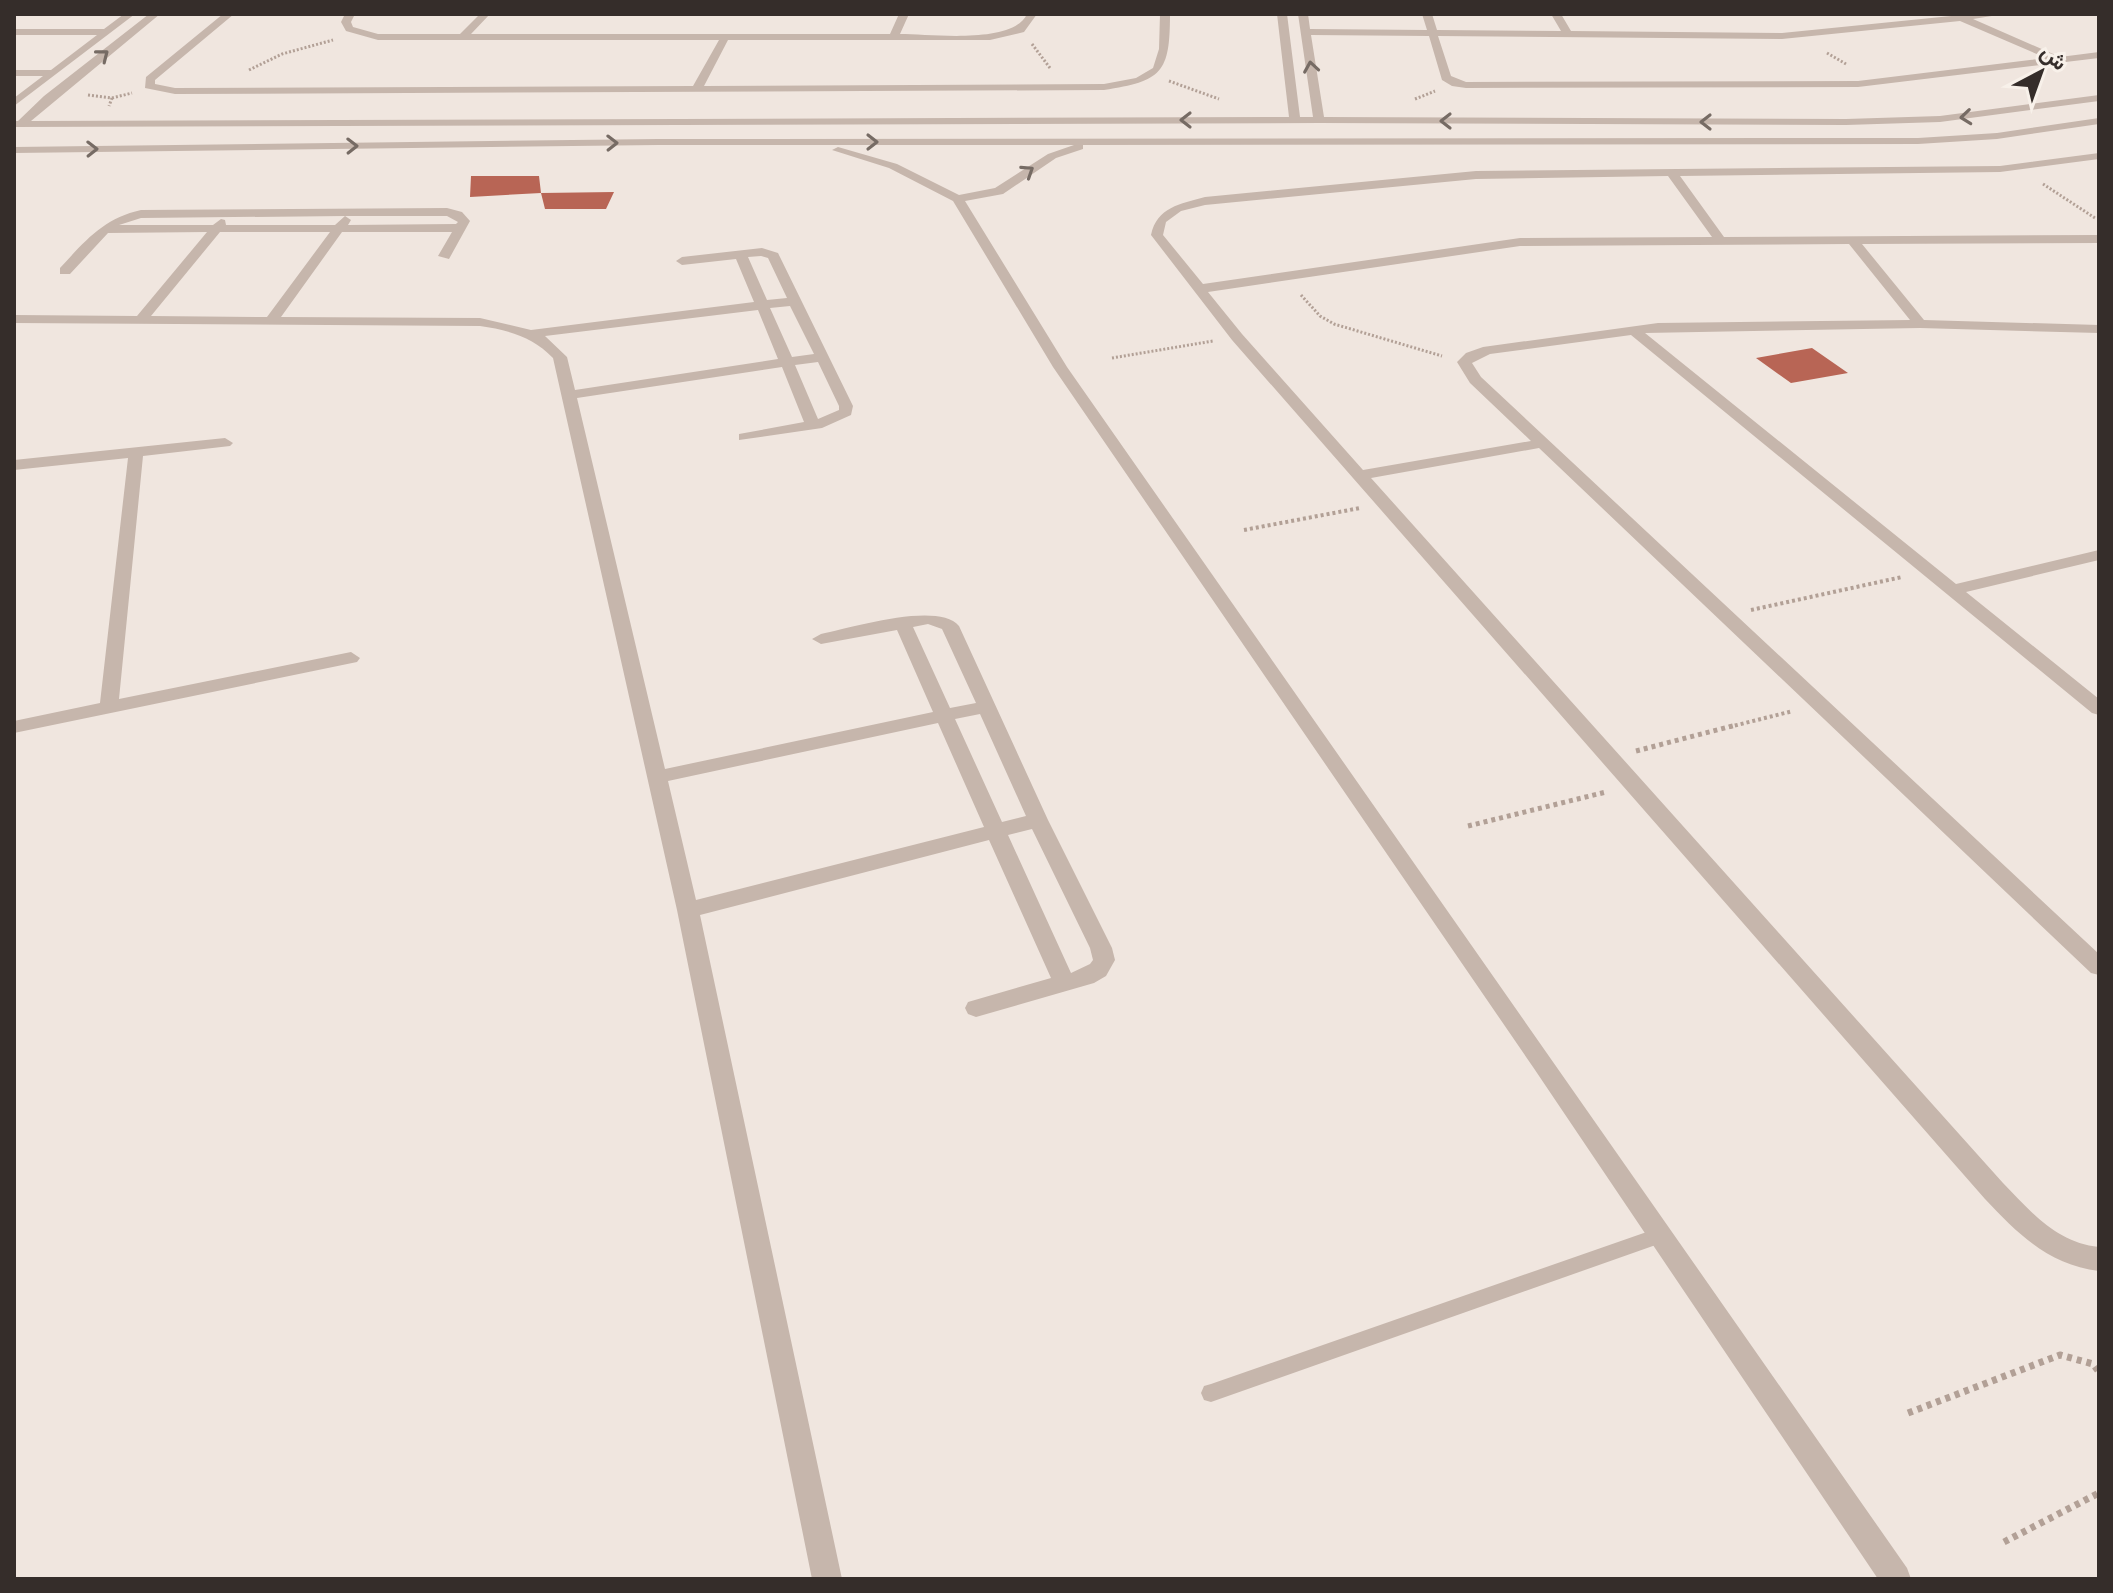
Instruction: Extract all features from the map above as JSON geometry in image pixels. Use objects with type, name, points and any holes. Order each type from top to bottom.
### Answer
[{"type":"street","points":[[14,103],[130,14]]},
{"type":"street","points":[[18,124],[155,14]]},
{"type":"street","points":[[229,14],[148,83],[160,91],[1066,88],[1124,84],[1145,79],[1159,70],[1165,56],[1165,14]]},
{"type":"street","points":[[350,14],[346,22],[349,29],[358,34],[461,39],[990,37],[1028,27],[1032,14]]},
{"type":"street","points":[[461,39],[485,14]]},
{"type":"street","points":[[893,39],[904,14]]},
{"type":"street","points":[[1282,14],[1295,120]]},
{"type":"street","points":[[1303,14],[1319,120]]},
{"type":"street","points":[[1427,14],[1446,78],[1466,85],[1858,84],[2099,55]]},
{"type":"street","points":[[1556,14],[1568,35]]},
{"type":"street","points":[[1306,32],[1782,36],[1999,14]]},
{"type":"street","points":[[1964,19],[2061,61]]},
{"type":"street","points":[[14,32],[106,32]]},
{"type":"street","points":[[696,90],[724,39]]},
{"type":"street","points":[[14,73],[51,73]]},
{"type":"street","points":[[18,124],[1295,120],[1846,122],[1940,119],[2099,98]]},
{"type":"street","points":[[658,142],[650,136],[650,132],[661,123],[671,121]]},
{"type":"street","points":[[14,150],[658,142],[1866,141],[1997,136],[2099,121]]},
{"type":"street","points":[[1846,122],[1866,141]]},
{"type":"street","points":[[802,143],[850,152],[893,166],[958,199],[999,191],[1052,156],[1102,142]]},
{"type":"street","points":[[2099,156],[2019,168],[1448,176],[1205,201],[1177,208],[1160,220],[1157,235],[1237,337],[2035,1234],[2085,1259],[2099,1259]]},
{"type":"street","points":[[1670,171],[1720,240]]},
{"type":"street","points":[[958,199],[1060,367],[1896,1579]]},
{"type":"street","points":[[65,271],[103,229],[121,217],[141,214],[447,212],[463,219],[444,256]]},
{"type":"street","points":[[272,319],[350,213]]},
{"type":"street","points":[[141,319],[229,214]]},
{"type":"street","points":[[103,229],[460,228]]},
{"type":"street","points":[[1199,289],[1520,242],[2099,239]]},
{"type":"street","points":[[1852,240],[1920,324]]},
{"type":"street","points":[[682,261],[762,252],[773,256],[823,357],[846,412],[813,424],[744,437]]},
{"type":"street","points":[[741,255],[813,424]]},
{"type":"street","points":[[531,334],[795,301]]},
{"type":"street","points":[[14,319],[480,322],[531,334],[553,348],[560,357],[688,910],[827,1579]]},
{"type":"street","points":[[2097,961],[1475,380],[1464,362],[1488,350],[1632,329],[1920,324],[2099,329]]},
{"type":"street","points":[[1632,329],[2099,709]]},
{"type":"street","points":[[571,395],[823,357]]},
{"type":"street","points":[[14,465],[225,443]]},
{"type":"street","points":[[1359,475],[1544,443]]},
{"type":"street","points":[[109,707],[136,453]]},
{"type":"street","points":[[1953,590],[2099,555]]},
{"type":"street","points":[[821,639],[937,619],[950,626],[985,707],[1101,948],[1104,960],[1098,970],[1065,985],[976,1008]]},
{"type":"street","points":[[903,624],[1065,985]]},
{"type":"street","points":[[14,727],[351,658]]},
{"type":"street","points":[[658,777],[985,707]]},
{"type":"street","points":[[688,910],[1038,820]]},
{"type":"lane","points":[[1211,1393],[1661,1235]]},
{"type":"path","points":[[1022,30],[1066,88]]},
{"type":"path","points":[[222,91],[247,71],[268,60],[358,34]]},
{"type":"path","points":[[87,95],[112,98],[110,106],[101,110]]},
{"type":"path","points":[[2019,168],[2099,221]]},
{"type":"path","points":[[1284,276],[1320,316],[1334,324],[1464,362]]},
{"type":"path","points":[[1112,358],[1237,337]]},
{"type":"path","points":[[1244,530],[1384,503]]},
{"type":"path","points":[[1727,615],[1929,571]]},
{"type":"path","points":[[1609,757],[1821,704]]},
{"type":"path","points":[[1468,826],[1634,785]]},
{"type":"path","points":[[1908,1413],[2060,1355],[2093,1364],[2099,1372]]},
{"type":"path","points":[[2004,1542],[2099,1493]]},
{"type":"building","points":[[471,176],[539,176],[541,193],[470,197]]},
{"type":"building","points":[[614,192],[606,209],[545,209],[541,193]]},
{"type":"building","points":[[1812,348],[1848,373],[1791,383],[1756,358]]}]
